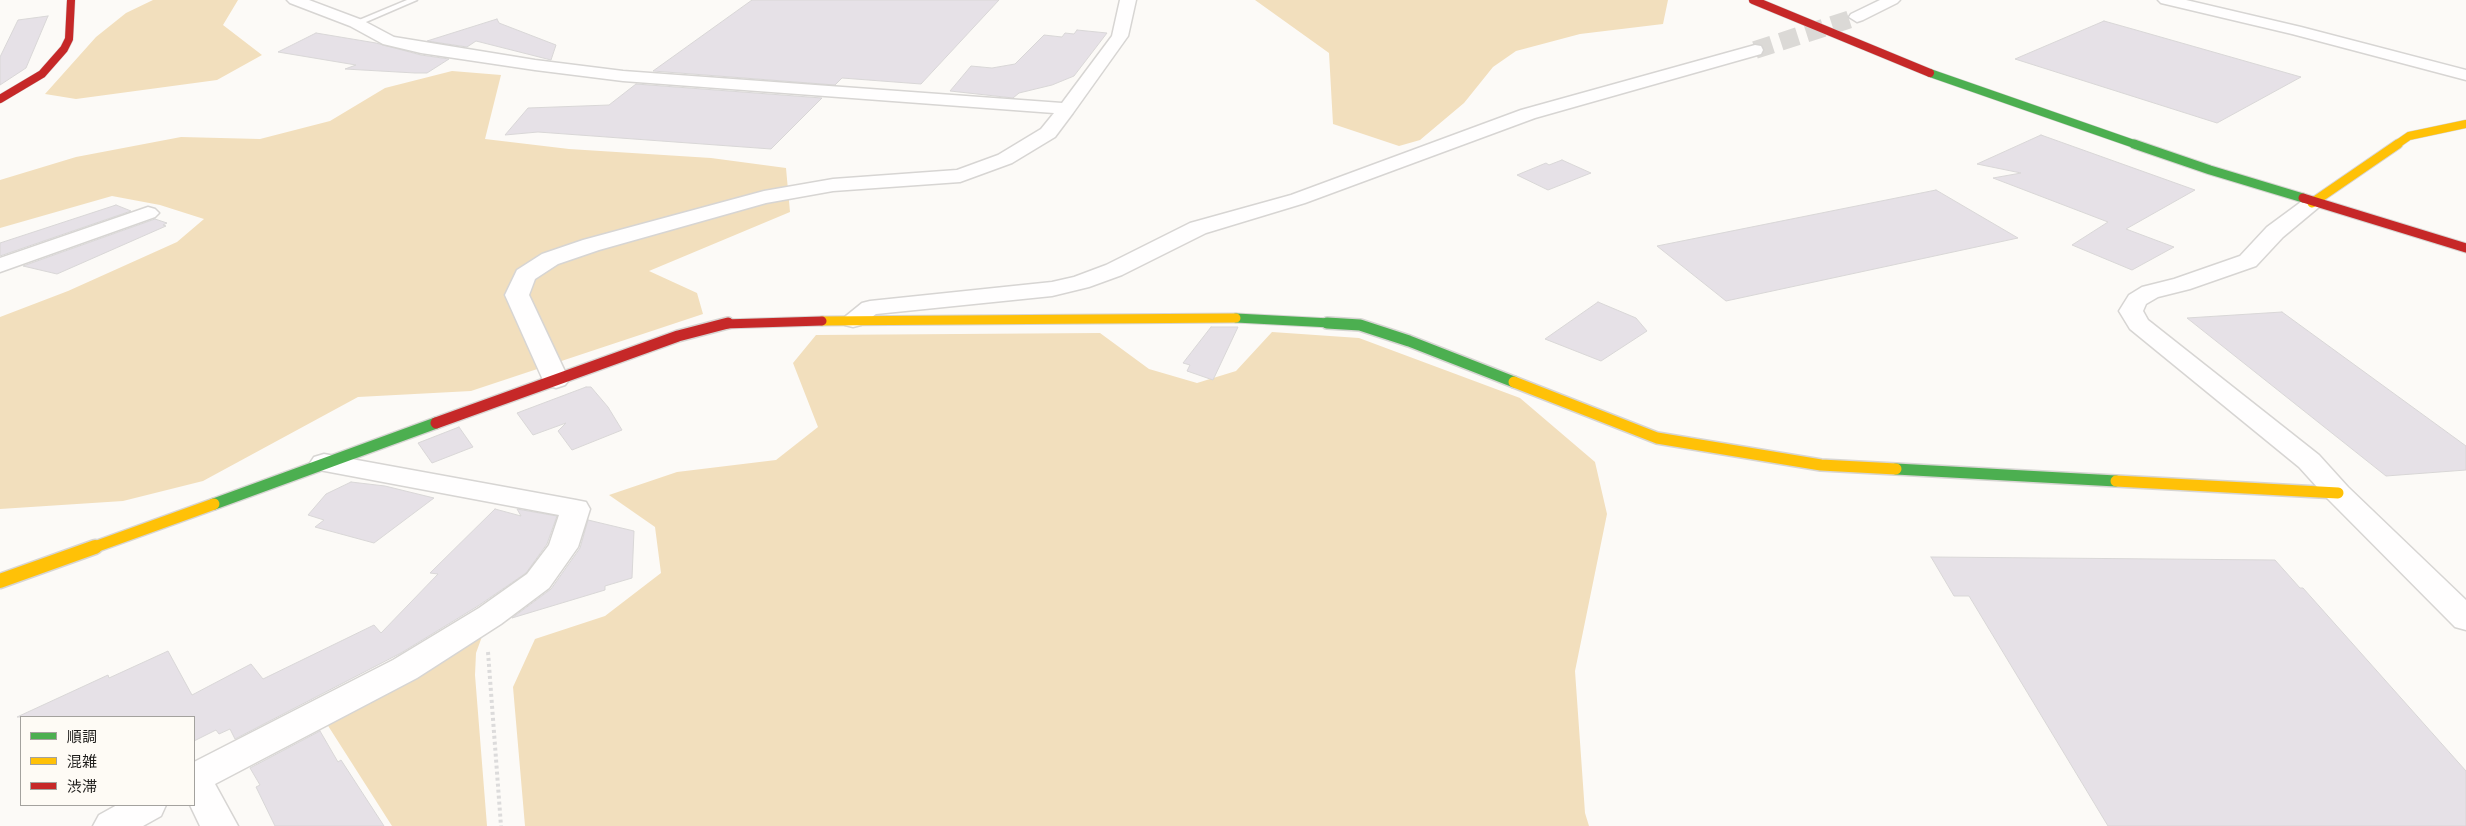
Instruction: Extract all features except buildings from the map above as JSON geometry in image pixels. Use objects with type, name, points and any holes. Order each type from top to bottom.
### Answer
[{"type":"street","points":[[0,99],[42,74],[57,59],[69,39],[71,0]]},
{"type":"street","points":[[295,0],[356,23],[389,41],[421,48],[623,76],[1067,109]]},
{"type":"street","points":[[556,380],[517,295],[525,275],[550,259],[609,240],[764,197],[833,185],[960,176],[1005,158],[1048,133],[1067,109],[1120,36],[1128,0]]},
{"type":"street","points":[[1753,0],[1947,79],[2210,170],[2312,203],[2466,248]]},
{"type":"street","points":[[1857,17],[1892,0]]},
{"type":"street","points":[[2166,0],[2295,30],[2466,75]]},
{"type":"street","points":[[853,320],[870,308],[1052,289],[1081,282],[1114,270],[1198,228],[1298,199],[1528,114],[1755,50]]},
{"type":"street","points":[[2466,124],[2409,136],[2312,203],[2274,232],[2248,261],[2182,284],[2150,292],[2137,300],[2131,311],[2138,324],[2309,461],[2338,493],[2466,620]]},
{"type":"street","points":[[0,265],[148,213]]},
{"type":"street","points":[[0,581],[678,336],[729,323],[853,320],[1263,318],[1360,326],[1409,341],[1657,438],[1821,465],[2338,493]]},
{"type":"street","points":[[195,777],[405,668],[490,616],[538,582],[563,548],[576,509],[324,463]]},
{"type":"street","points":[[195,780],[220,826]]},
{"type":"street","points":[[112,826],[146,806]]},
{"type":"lane","points":[[356,23],[413,0]]},
{"type":"path","points":[[490,616],[488,659],[500,826]]},
{"type":"shaded area","points":[[153,0],[238,0],[223,25],[262,55],[217,80],[76,99],[45,94],[96,37],[126,13]]},
{"type":"shaded area","points":[[1255,0],[1668,0],[1663,24],[1580,34],[1516,51],[1493,67],[1464,103],[1420,140],[1399,146],[1333,124],[1329,53]]},
{"type":"shaded area","points":[[452,71],[501,75],[485,139],[569,149],[711,158],[786,168],[790,212],[649,271],[697,293],[703,314],[471,391],[358,397],[203,481],[123,501],[0,509],[0,317],[68,291],[177,242],[204,219],[160,205],[112,196],[0,228],[0,180],[76,157],[181,137],[260,139],[330,121],[385,88]]},
{"type":"shaded area","points":[[1272,332],[1359,338],[1520,398],[1595,462],[1607,514],[1575,671],[1585,813],[1589,826],[525,826],[513,687],[535,639],[605,616],[661,573],[655,527],[609,495],[677,472],[776,460],[818,427],[793,363],[816,335],[1100,333],[1149,369],[1197,383],[1236,371]]},
{"type":"shaded area","points":[[484,631],[476,653],[475,675],[487,826],[392,826],[325,721]]},
{"type":"tunnel","points":[[1755,50],[1857,17]]},
{"type":"traffic: fast","points":[[1930,73],[2210,170],[2303,198]]},
{"type":"traffic: fast","points":[[1236,318],[1360,325],[1409,341],[1514,382]]},
{"type":"traffic: fast","points":[[214,504],[436,423]]},
{"type":"traffic: fast","points":[[1896,469],[2116,481]]},
{"type":"traffic: slow","points":[[2312,203],[2409,136],[2466,124]]},
{"type":"traffic: slow","points":[[822,321],[1011,318],[1236,318]]},
{"type":"traffic: slow","points":[[1514,382],[1657,438],[1821,465],[1896,469]]},
{"type":"traffic: slow","points":[[2116,481],[2338,493]]},
{"type":"traffic: slow","points":[[0,581],[214,504]]},
{"type":"traffic: jam","points":[[0,99],[42,74],[64,49],[69,39],[71,0]]},
{"type":"traffic: jam","points":[[1753,0],[1930,73]]},
{"type":"traffic: jam","points":[[2303,198],[2466,248]]},
{"type":"traffic: jam","points":[[436,423],[678,336],[729,323],[822,321]]}]
